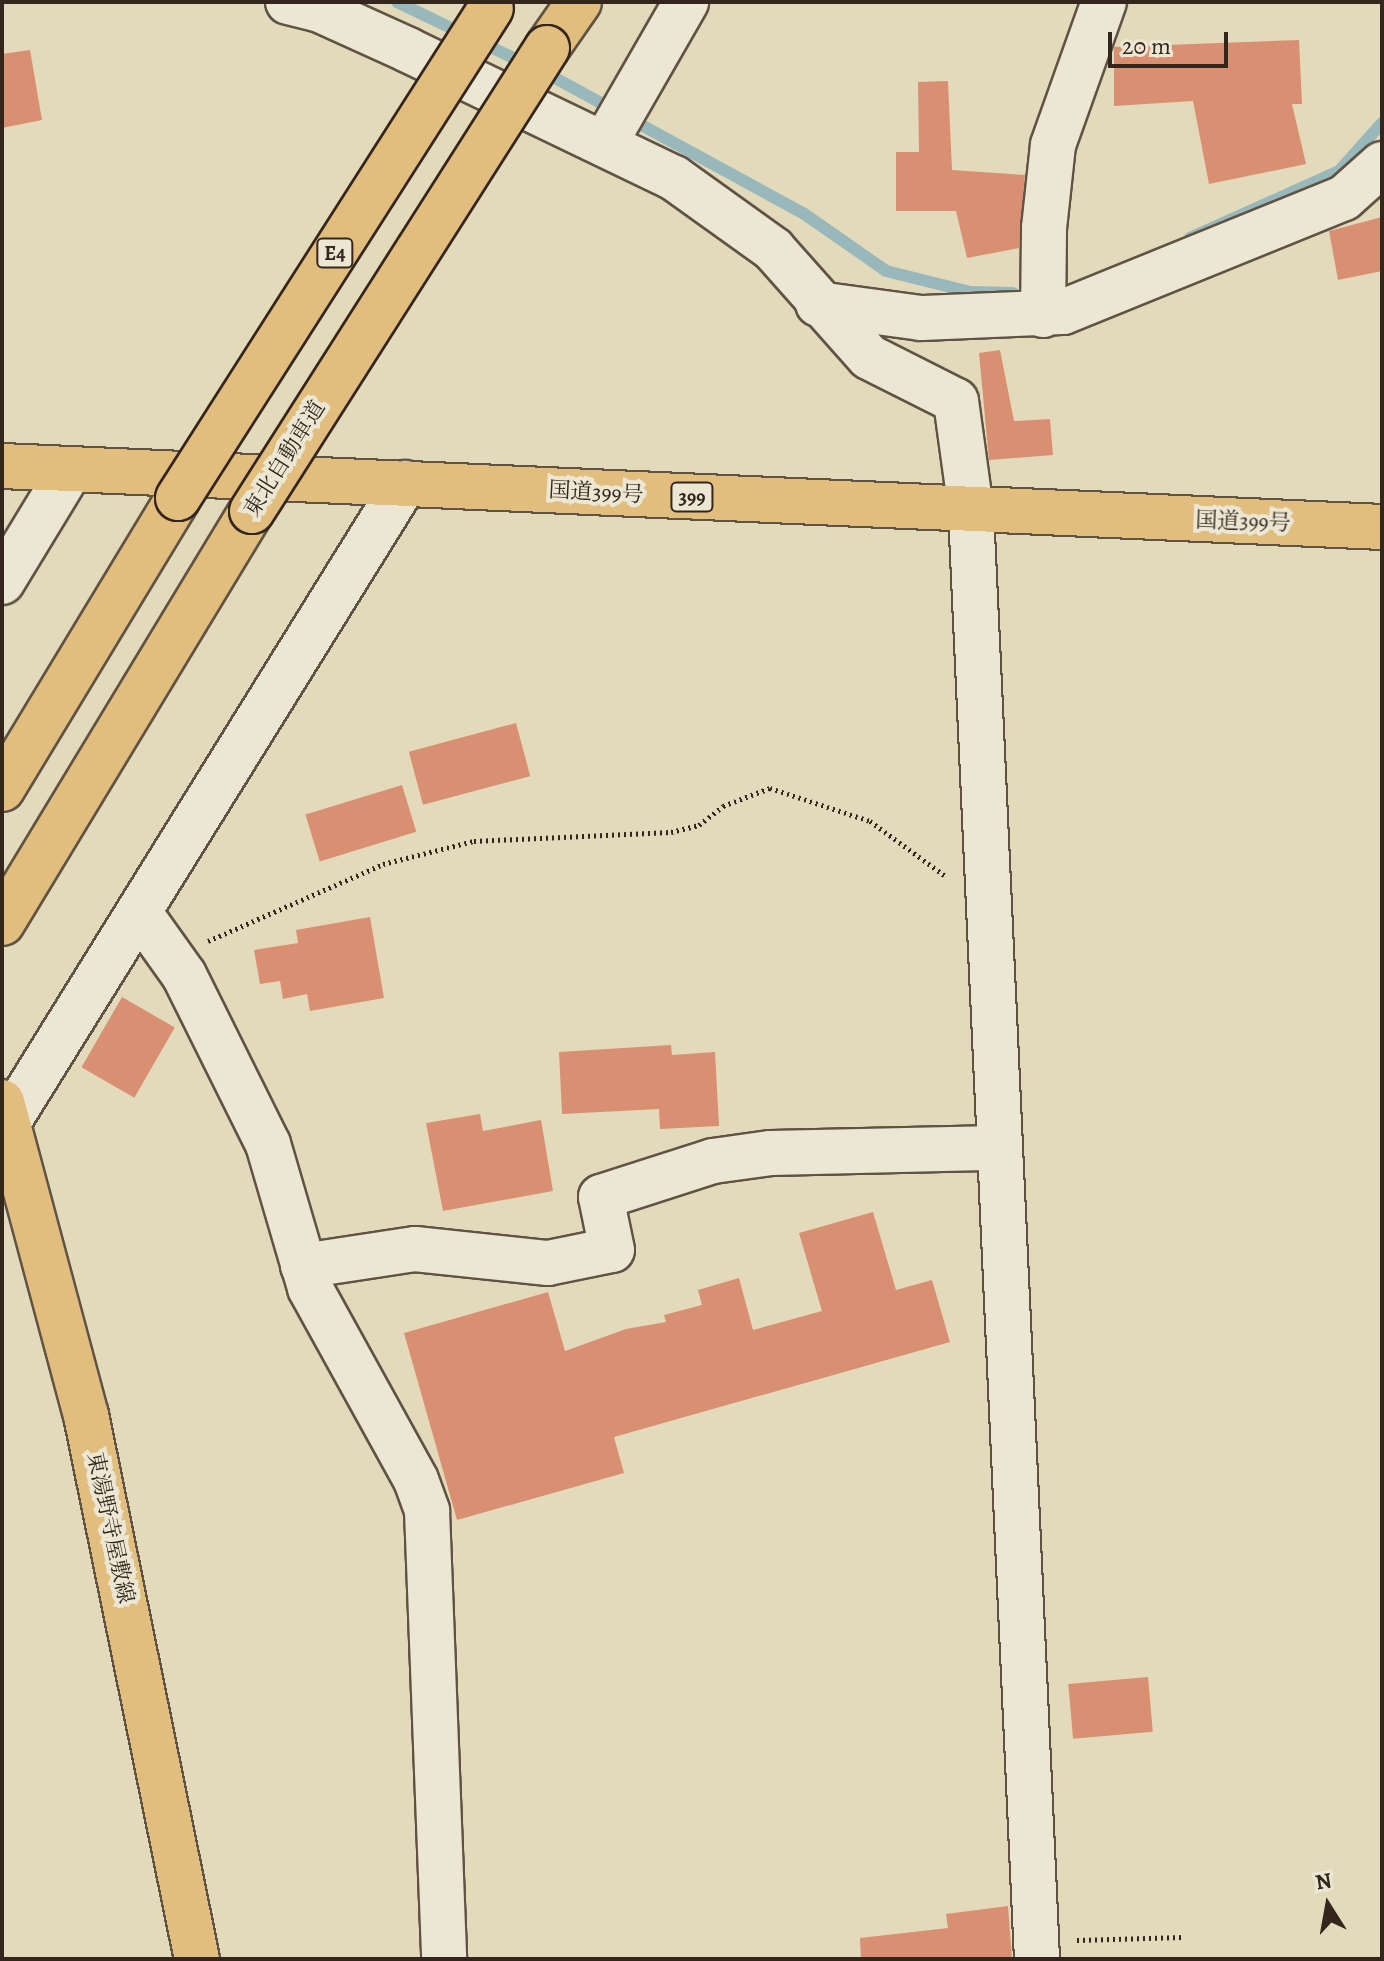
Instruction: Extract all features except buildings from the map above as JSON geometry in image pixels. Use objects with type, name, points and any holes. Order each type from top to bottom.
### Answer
[{"type":"main road","name":"東北自動車道","points":[[2,923],[252,511],[579,2]]},
{"type":"main road","name":"E4","points":[[2,789],[178,498],[493,5]]},
{"type":"main road","name":"国道399号","points":[[2,466],[1382,527]]},
{"type":"main road","name":"東湯野寺屋敷線","points":[[4,1119],[86,1415],[197,1959]]},
{"type":"street","points":[[288,2],[375,16],[617,125],[674,178],[773,249],[818,304],[869,357],[956,401],[971,511],[997,1148],[1036,1950]]},
{"type":"street","points":[[617,125],[686,2]]},
{"type":"street","points":[[1042,296],[1053,145],[1104,2]]},
{"type":"street","points":[[818,304],[921,318],[1042,296],[1097,300],[1344,198],[1382,164]]},
{"type":"street","points":[[2,582],[70,470]]},
{"type":"street","points":[[4,1119],[139,912],[405,483]]},
{"type":"street","points":[[139,912],[171,957],[268,1144],[303,1266],[326,1321],[416,1480],[427,1511],[444,1959]]},
{"type":"street","points":[[303,1266],[415,1249],[548,1263],[612,1250],[601,1197],[713,1161],[771,1153],[997,1148]]},
{"type":"path","points":[[171,957],[383,864],[474,841],[671,832],[699,825],[723,806],[770,788],[870,821],[934,864],[988,922]]},
{"type":"path","points":[[1036,1950],[1184,1937]]},
{"type":"waterway","points":[[397,2],[555,78],[803,213],[886,271],[970,292],[1013,293]]},
{"type":"waterway","points":[[1190,238],[1339,171],[1382,123]]}]
